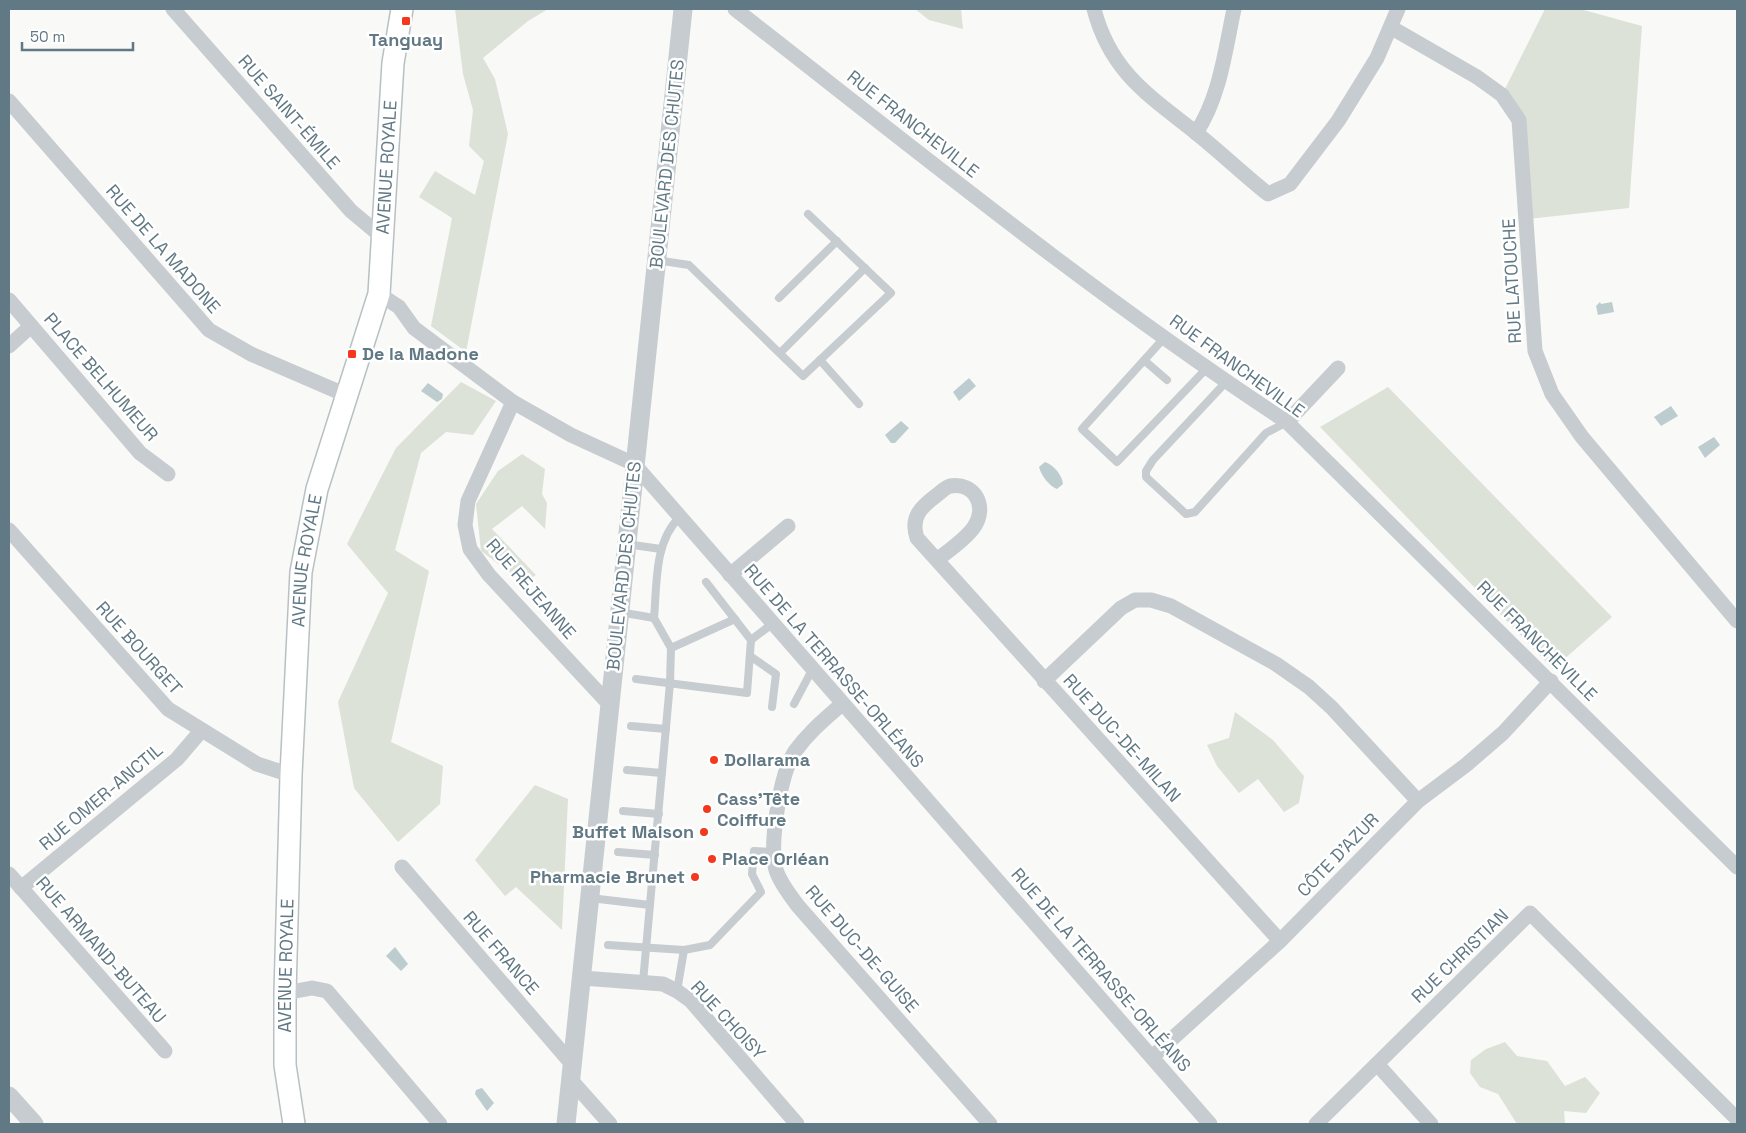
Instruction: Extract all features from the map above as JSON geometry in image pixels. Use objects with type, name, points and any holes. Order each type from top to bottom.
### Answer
[{"type":"main road","name":"AVENUE ROYALE","points":[[294,1124],[285,1065],[285,993],[291,775],[302,572],[317,489],[346,395],[352,384],[379,294],[393,63],[402,9]]},
{"type":"street","name":"RUE SAINT-ÉMILE","points":[[173,9],[351,211],[382,236]]},
{"type":"street","name":"BOULEVARD DES CHUTES","points":[[566,1124],[683,9]]},
{"type":"street","name":"RUE FRANCHEVILLE","points":[[735,9],[1007,221],[1226,382],[1287,422],[1737,867]]},
{"type":"street","points":[[1094,9],[1100,31],[1117,62],[1152,100],[1196,133],[1233,167],[1268,194],[1290,184],[1338,121],[1377,58],[1392,28],[1398,9]]},
{"type":"street","points":[[1196,133],[1209,114],[1223,62],[1234,9]]},
{"type":"street","name":"RUE LATOUCHE","points":[[1392,28],[1477,77],[1502,95],[1520,120],[1535,351],[1552,394],[1582,437],[1737,621]]},
{"type":"street","name":"RUE DE LA MADONE","points":[[9,101],[209,330],[251,354],[346,395]]},
{"type":"street","name":"RUE DE LA TERRASSE-ORLÉANS","points":[[379,294],[399,307],[414,328],[513,402],[571,436],[634,464],[1210,1124]]},
{"type":"street","name":"PLACE BELHUMEUR","points":[[9,300],[140,453],[168,474]]},
{"type":"street","points":[[9,346],[31,326]]},
{"type":"street","points":[[1287,422],[1338,368]]},
{"type":"street","name":"RUE REJEANNE","points":[[513,402],[468,501],[465,525],[470,549],[489,575],[609,704]]},
{"type":"street","name":"RUE DUC-DE-MILAN","points":[[937,560],[966,536],[979,518],[981,508],[978,498],[962,487],[949,486],[921,507],[914,519],[917,538],[1044,681],[1280,940]]},
{"type":"street","points":[[730,575],[788,526]]},
{"type":"street","name":"RUE BOURGET","points":[[9,530],[168,709],[257,764],[291,775]]},
{"type":"street","points":[[1044,681],[1120,608],[1135,600],[1151,600],[1171,606],[1276,664],[1309,687],[1332,708],[1418,801]]},
{"type":"street","name":"CÔTE D'AZUR","points":[[1152,1057],[1280,940],[1418,801],[1466,765],[1503,733],[1551,681]]},
{"type":"street","name":"RUE DUC-DE-GUISE","points":[[842,704],[816,726],[795,752],[784,773],[777,810],[776,869],[783,885],[798,906],[990,1124]]},
{"type":"street","name":"RUE OMER-ANCTIL","points":[[21,888],[177,760],[201,731]]},
{"type":"street","name":"RUE FRANCE","points":[[402,867],[571,1072],[610,1124]]},
{"type":"street","name":"RUE ARMAND-BUTEAU","points":[[9,874],[165,1051]]},
{"type":"street","name":"RUE CHRISTIAN","points":[[1316,1124],[1530,913],[1737,1119]]},
{"type":"street","name":"RUE CHOISY","points":[[582,978],[662,984],[677,991],[691,1002],[797,1124]]},
{"type":"street","points":[[285,993],[312,988],[327,991],[440,1124]]},
{"type":"street","points":[[1377,1064],[1431,1124]]},
{"type":"street","points":[[9,1096],[34,1124]]},
{"type":"lane","points":[[656,260],[689,265],[781,352],[803,376],[891,293],[808,214]]},
{"type":"lane","points":[[779,298],[836,242]]},
{"type":"lane","points":[[781,352],[865,268]]},
{"type":"lane","points":[[1165,338],[1082,429],[1117,462],[1207,368]]},
{"type":"lane","points":[[820,360],[859,404]]},
{"type":"lane","points":[[1145,361],[1167,380]]},
{"type":"lane","points":[[1226,382],[1153,460],[1146,471],[1146,477],[1186,514],[1196,512],[1266,433],[1287,422]]},
{"type":"lane","points":[[643,982],[670,683],[671,648],[654,618],[661,548],[673,524],[680,517]]},
{"type":"lane","points":[[626,544],[661,548]]},
{"type":"lane","points":[[636,678],[747,693],[751,640],[706,582]]},
{"type":"lane","points":[[619,612],[654,618]]},
{"type":"lane","points":[[671,648],[735,619]]},
{"type":"lane","points":[[751,640],[772,624]]},
{"type":"lane","points":[[750,656],[776,674],[772,707]]},
{"type":"lane","points":[[794,704],[812,670]]},
{"type":"lane","points":[[631,726],[666,729]]},
{"type":"lane","points":[[627,770],[662,773]]},
{"type":"lane","points":[[623,812],[659,814]]},
{"type":"lane","points":[[608,945],[684,950],[710,945],[761,892],[752,874],[754,851],[775,852]]},
{"type":"lane","points":[[618,852],[655,855]]},
{"type":"lane","points":[[590,898],[650,904]]},
{"type":"lane","points":[[677,991],[684,950]]},
{"type":"shaded area","points":[[455,9],[548,9],[528,21],[483,58],[495,79],[508,134],[466,352],[431,326],[452,218],[419,197],[435,171],[475,195],[484,161],[469,146],[473,110],[463,74]]},
{"type":"shaded area","points":[[915,9],[961,9],[963,29],[929,20]]},
{"type":"shaded area","points":[[1545,9],[1580,9],[1642,26],[1629,208],[1528,219],[1523,153],[1502,95]]},
{"type":"shaded area","points":[[1600,302],[1601,304],[1612,302],[1614,312],[1598,315],[1596,306]]},
{"type":"shaded area","points":[[969,378],[976,386],[959,401],[953,392]]},
{"type":"shaded area","points":[[461,382],[496,401],[473,435],[446,432],[421,453],[395,550],[429,571],[391,742],[443,766],[440,804],[398,842],[354,788],[338,702],[388,593],[347,544],[396,448]]},
{"type":"shaded area","points":[[428,383],[443,394],[442,399],[437,402],[421,391]]},
{"type":"shaded area","points":[[1388,387],[1612,617],[1553,669],[1320,427]]},
{"type":"shaded area","points":[[1671,406],[1678,416],[1661,426],[1654,417]]},
{"type":"shaded area","points":[[901,421],[909,428],[895,443],[891,443],[885,435]]},
{"type":"shaded area","points":[[1714,437],[1720,445],[1705,458],[1698,447]]},
{"type":"shaded area","points":[[522,454],[545,469],[542,494],[547,503],[545,529],[522,506],[492,529],[536,575],[524,583],[481,551],[476,504],[498,471]]},
{"type":"shaded area","points":[[1045,462],[1054,468],[1061,477],[1063,484],[1057,489],[1043,477],[1039,467]]},
{"type":"shaded area","points":[[1235,712],[1273,740],[1304,776],[1299,803],[1284,812],[1258,779],[1239,793],[1217,766],[1207,745],[1229,738]]},
{"type":"shaded area","points":[[535,785],[568,799],[562,930],[516,887],[505,896],[475,860]]},
{"type":"shaded area","points":[[395,947],[408,964],[401,971],[386,956]]},
{"type":"shaded area","points":[[1505,1042],[1517,1056],[1547,1061],[1565,1086],[1585,1077],[1600,1093],[1586,1113],[1564,1111],[1565,1124],[1517,1124],[1498,1094],[1480,1087],[1470,1073],[1471,1060],[1486,1049]]},
{"type":"shaded area","points":[[482,1088],[494,1103],[487,1111],[475,1094],[476,1090]]},
{"type":"place","name":"Tanguay","points":[[406,21]]},
{"type":"place","name":"De la Madone","points":[[352,354]]},
{"type":"place","name":"Dollarama","points":[[714,760]]},
{"type":"place","name":"Cass'Tête Coiffure","points":[[707,809]]},
{"type":"place","name":"Buffet Maison","points":[[704,832]]},
{"type":"place","name":"Place Orléan","points":[[712,859]]},
{"type":"place","name":"Pharmacie Brunet","points":[[695,877]]}]
